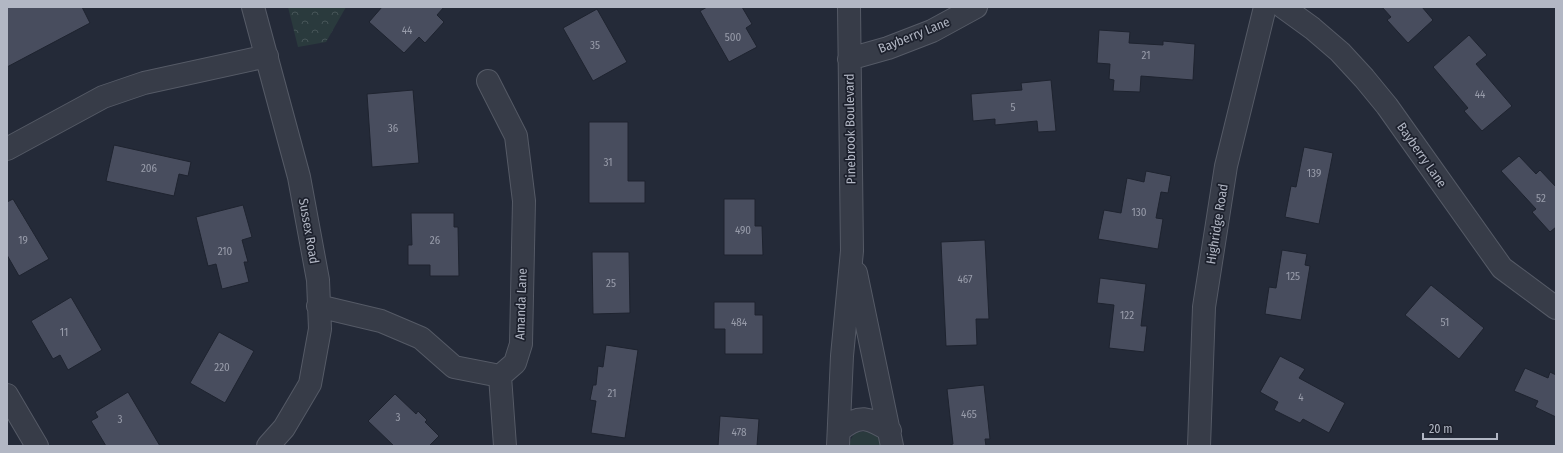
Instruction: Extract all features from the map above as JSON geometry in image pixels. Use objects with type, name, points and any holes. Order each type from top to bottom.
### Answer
[{"type":"street","name":"Sussex Road","points":[[253,7],[299,177],[318,280],[320,329],[310,384],[284,428],[268,446]]},
{"type":"street","name":"Pinebrook Boulevard","points":[[839,438],[842,356],[852,251],[849,7]]},
{"type":"street","name":"Bayberry Lane","points":[[850,59],[888,48],[932,31],[976,7]]},
{"type":"street","name":"Highridge Road","points":[[1199,446],[1204,307],[1226,166],[1265,7]]},
{"type":"street","name":"Bayberry Lane","points":[[1283,7],[1312,28],[1340,52],[1374,89],[1502,268],[1556,308]]},
{"type":"street","points":[[7,149],[53,125],[103,96],[144,83],[267,56]]},
{"type":"street","name":"Amanda Lane","points":[[488,81],[516,136],[524,201],[521,344],[515,363],[500,376]]},
{"type":"street","name":"Pinebrook Boulevard","points":[[852,251],[891,438]]},
{"type":"street","points":[[318,306],[381,321],[420,338],[454,367],[500,376],[504,446]]},
{"type":"street","points":[[7,395],[37,446]]},
{"type":"street","points":[[839,438],[849,423],[856,419],[863,419],[877,423],[891,438]]},
{"type":"green space","points":[[288,7],[346,7],[326,42],[298,47]]},
{"type":"green space","points":[[868,431],[876,434],[882,446],[849,446],[851,438],[855,434]]},
{"type":"building","points":[[7,7],[82,7],[90,23],[7,67]]},
{"type":"building","points":[[382,7],[444,7],[437,15],[444,22],[425,43],[419,37],[404,53],[369,22]]},
{"type":"building","points":[[707,7],[742,7],[752,24],[746,28],[757,47],[729,62],[700,11]]},
{"type":"building","points":[[1382,7],[1422,7],[1433,20],[1408,43],[1387,20],[1391,17]]},
{"type":"building","points":[[597,9],[627,62],[593,81],[563,28]]},
{"type":"building","points":[[1099,30],[1130,32],[1129,43],[1163,45],[1163,41],[1195,44],[1193,80],[1141,76],[1140,92],[1113,91],[1114,80],[1109,79],[1110,64],[1097,63]]},
{"type":"building","points":[[1469,35],[1487,55],[1476,64],[1512,106],[1482,131],[1464,111],[1468,108],[1433,67]]},
{"type":"building","points":[[1051,80],[1056,131],[1038,132],[1037,121],[995,125],[995,119],[973,121],[971,94],[1022,90],[1021,83]]},
{"type":"building","points":[[413,90],[419,163],[372,167],[367,94]]},
{"type":"building","points":[[589,122],[628,122],[628,181],[645,181],[645,203],[589,203]]},
{"type":"building","points":[[114,145],[191,162],[188,176],[179,174],[174,196],[106,181]]},
{"type":"building","points":[[1304,147],[1333,153],[1319,224],[1285,217],[1291,186],[1296,187]]},
{"type":"building","points":[[1519,156],[1536,174],[1540,170],[1556,187],[1556,227],[1550,232],[1532,212],[1536,209],[1501,171]]},
{"type":"building","points":[[1146,171],[1171,176],[1168,193],[1161,192],[1156,218],[1163,219],[1158,249],[1098,239],[1104,210],[1121,213],[1127,178],[1144,182]]},
{"type":"building","points":[[13,199],[49,259],[19,276],[7,255],[7,202]]},
{"type":"building","points":[[724,199],[755,199],[755,226],[762,226],[763,255],[724,255]]},
{"type":"building","points":[[243,205],[252,237],[242,240],[248,262],[244,262],[249,282],[222,289],[216,264],[208,266],[196,217]]},
{"type":"building","points":[[411,213],[454,213],[454,227],[458,227],[459,276],[430,276],[430,265],[408,265],[408,245],[412,245]]},
{"type":"building","points":[[985,240],[989,319],[976,319],[977,345],[946,346],[941,242]]},
{"type":"building","points":[[1282,250],[1307,254],[1305,265],[1310,266],[1301,320],[1265,314],[1269,287],[1276,288]]},
{"type":"building","points":[[592,252],[629,252],[630,313],[593,314]]},
{"type":"building","points":[[1100,278],[1146,284],[1141,326],[1147,326],[1144,352],[1109,348],[1114,305],[1097,303]]},
{"type":"building","points":[[1431,285],[1484,328],[1459,359],[1405,315]]},
{"type":"building","points":[[71,297],[102,350],[68,370],[60,355],[53,359],[31,321]]},
{"type":"building","points":[[714,302],[755,302],[755,315],[763,315],[763,354],[725,354],[725,329],[714,329]]},
{"type":"building","points":[[219,332],[254,351],[225,403],[190,383]]},
{"type":"building","points":[[606,345],[638,350],[625,438],[591,433],[596,401],[590,400],[593,385],[596,385],[598,366],[603,367]]},
{"type":"building","points":[[1280,356],[1305,369],[1299,378],[1345,403],[1329,433],[1303,419],[1300,423],[1274,410],[1278,402],[1260,392]]},
{"type":"building","points":[[1525,368],[1548,378],[1550,372],[1556,375],[1556,417],[1535,407],[1538,401],[1514,391]]},
{"type":"building","points":[[984,385],[990,439],[985,439],[986,446],[950,446],[953,444],[947,389]]},
{"type":"building","points":[[128,392],[160,446],[106,446],[91,421],[98,417],[95,412]]},
{"type":"building","points":[[395,394],[416,414],[418,411],[427,420],[425,422],[439,436],[429,446],[394,446],[368,421]]},
{"type":"building","points":[[720,416],[759,419],[757,446],[718,446]]}]
